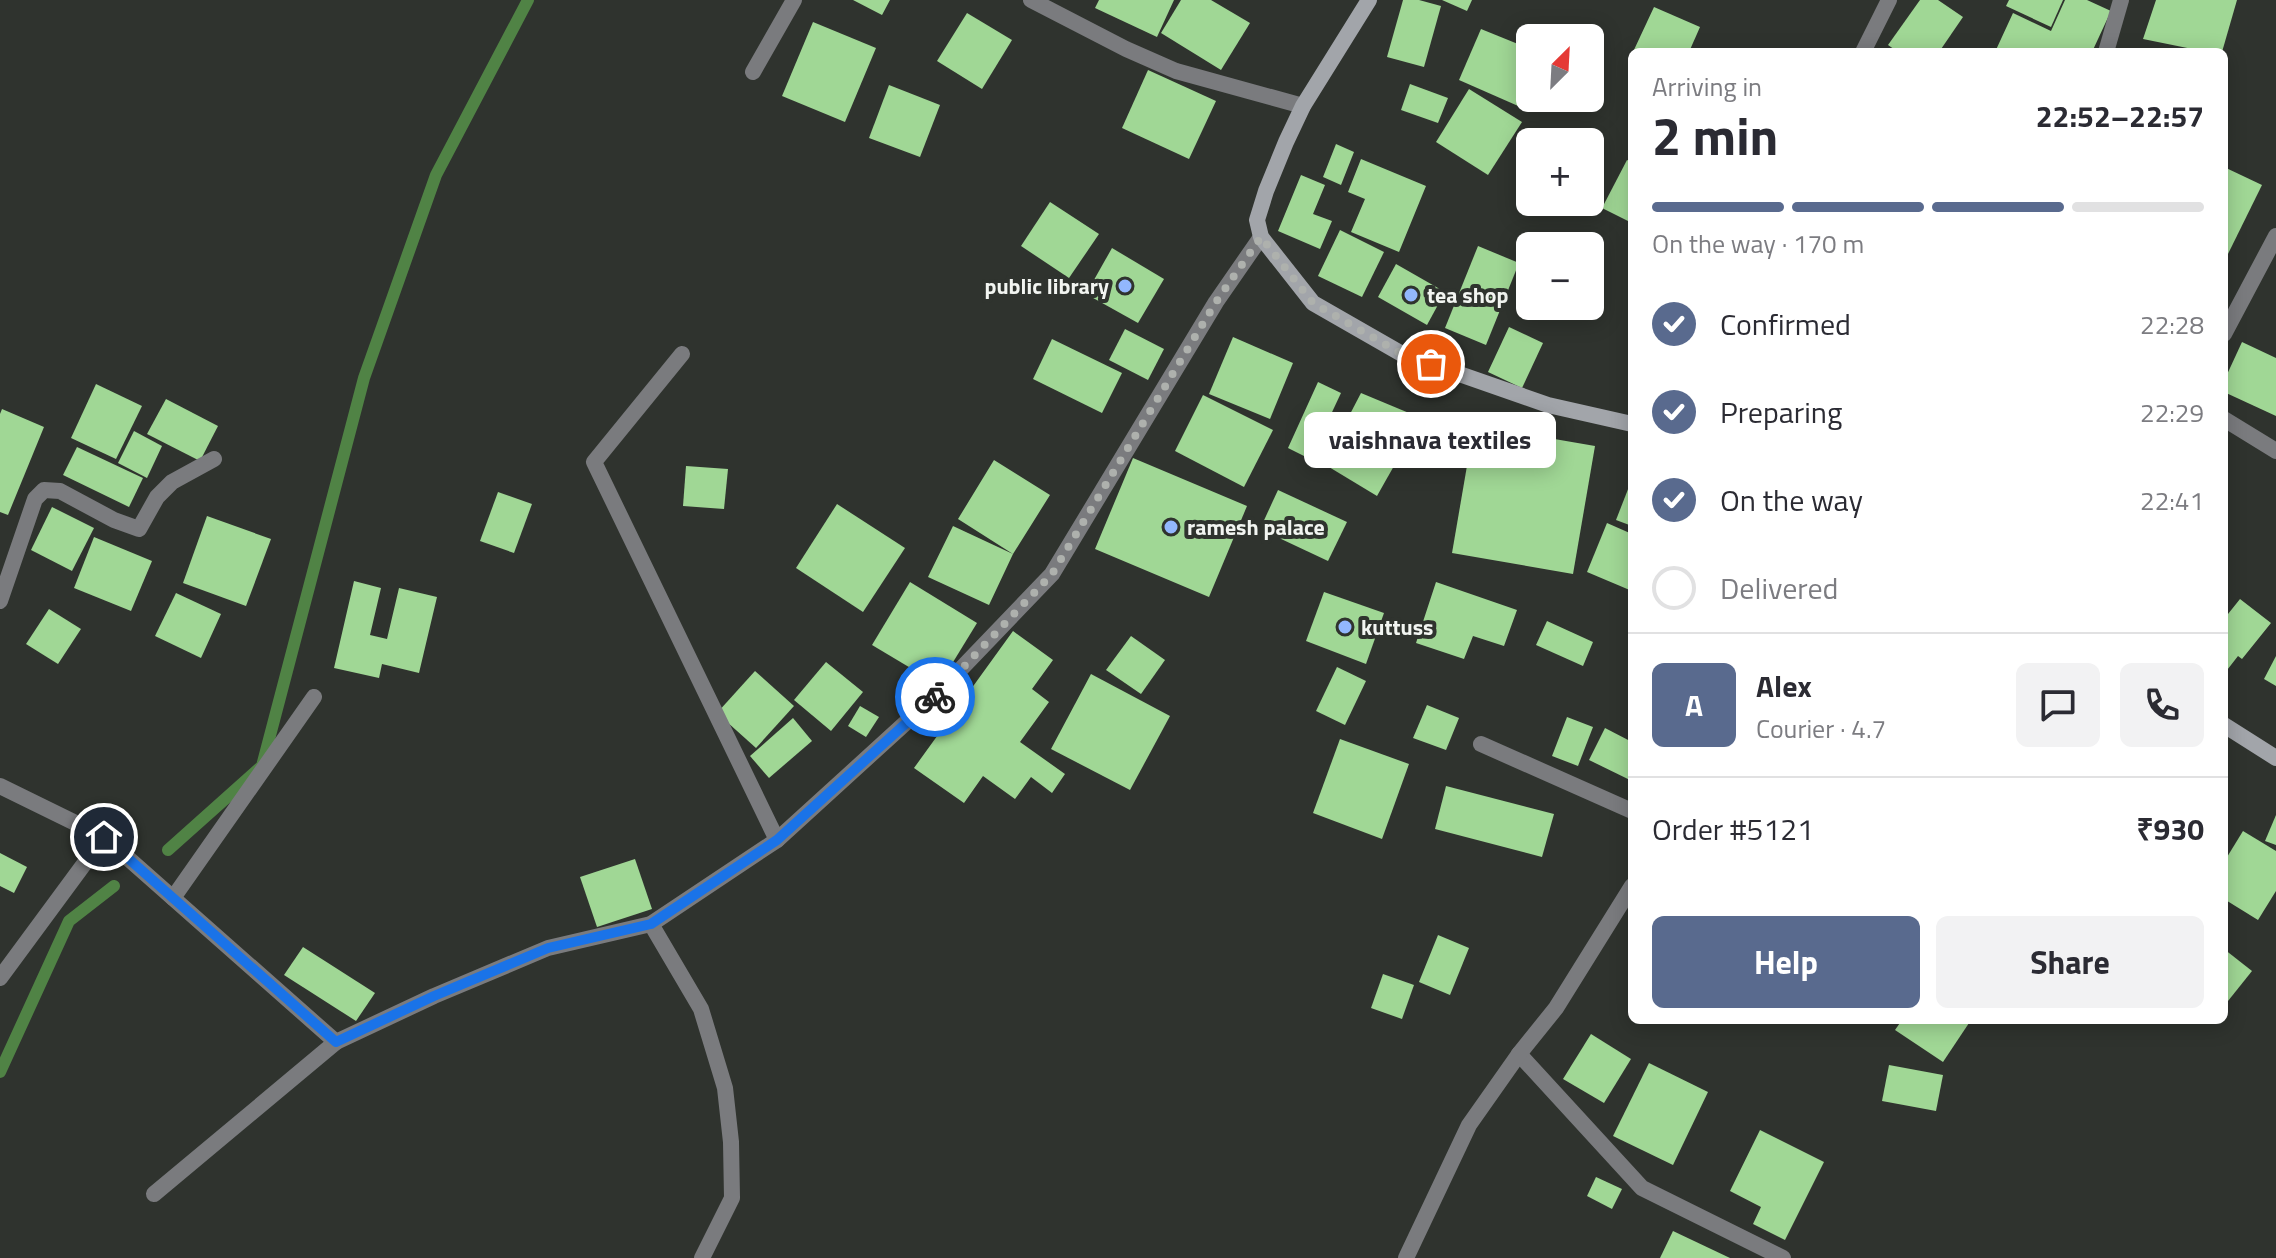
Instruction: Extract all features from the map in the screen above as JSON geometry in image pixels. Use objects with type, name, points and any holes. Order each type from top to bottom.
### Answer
[{"type":"main road","points":[[1369,0],[1303,106],[1266,191],[1257,220],[1261,237],[1313,303],[1402,354],[1548,405],[1628,423]]},
{"type":"main road","points":[[2228,728],[2276,758]]},
{"type":"street","points":[[753,72],[794,0]]},
{"type":"street","points":[[1031,0],[1176,71],[1303,106]]},
{"type":"street","points":[[1865,48],[1889,0]]},
{"type":"street","points":[[2107,48],[2121,0]]},
{"type":"street","points":[[2228,326],[2276,236]]},
{"type":"street","points":[[154,1194],[336,1042],[548,948],[651,924],[777,840],[934,697],[1052,574],[1216,302],[1261,237]]},
{"type":"street","points":[[682,354],[594,462],[777,840]]},
{"type":"street","points":[[2228,421],[2276,451]]},
{"type":"street","points":[[0,601],[35,499],[44,490],[60,491],[114,520],[139,529],[157,497],[172,482],[214,459]]},
{"type":"street","points":[[173,898],[314,697]]},
{"type":"street","points":[[1481,744],[1628,809]]},
{"type":"street","points":[[0,786],[104,837],[336,1042]]},
{"type":"street","points":[[0,978],[104,837]]},
{"type":"street","points":[[1406,1258],[1469,1125],[1556,1008],[1628,892]]},
{"type":"street","points":[[651,924],[701,1009],[725,1088],[731,1142],[732,1198],[702,1258]]},
{"type":"street","points":[[1519,1054],[1642,1188],[1783,1258]]},
{"type":"building","points":[[853,0],[890,0],[882,15]]},
{"type":"building","points":[[1099,0],[1174,0],[1157,37],[1095,8]]},
{"type":"building","points":[[1181,0],[1211,0],[1250,23],[1221,70],[1161,33]]},
{"type":"building","points":[[1403,0],[1419,0],[1441,6],[1424,67],[1387,57]]},
{"type":"building","points":[[1442,0],[1472,0],[1467,11]]},
{"type":"building","points":[[1920,0],[1938,0],[1963,17],[1942,48],[1892,48],[1888,45]]},
{"type":"building","points":[[2009,0],[2063,0],[2051,27],[2006,6]]},
{"type":"building","points":[[2065,0],[2087,0],[2111,11],[2094,48],[1997,48],[2013,13],[2051,31]]},
{"type":"building","points":[[2156,0],[2237,0],[2223,48],[2187,48],[2143,39]]},
{"type":"building","points":[[1654,7],[1700,27],[1691,48],[1635,48]]},
{"type":"building","points":[[967,13],[1012,40],[982,89],[937,61]]},
{"type":"building","points":[[813,22],[876,48],[845,122],[782,96]]},
{"type":"building","points":[[1481,29],[1516,43],[1516,105],[1459,80]]},
{"type":"building","points":[[1148,70],[1216,101],[1189,159],[1122,128]]},
{"type":"building","points":[[1410,84],[1448,98],[1438,123],[1401,110]]},
{"type":"building","points":[[889,85],[940,105],[920,157],[869,138]]},
{"type":"building","points":[[1469,89],[1522,122],[1488,175],[1436,142]]},
{"type":"building","points":[[1336,144],[1354,152],[1341,185],[1323,177]]},
{"type":"building","points":[[1361,159],[1426,186],[1399,252],[1351,232],[1365,199],[1348,192]]},
{"type":"building","points":[[1627,160],[1628,160],[1628,221],[1604,209]]},
{"type":"building","points":[[2228,169],[2262,185],[2228,254]]},
{"type":"building","points":[[1301,175],[1325,185],[1313,214],[1332,221],[1320,249],[1278,231]]},
{"type":"building","points":[[1050,202],[1099,234],[1069,278],[1021,246]]},
{"type":"building","points":[[1340,230],[1384,252],[1362,297],[1318,276]]},
{"type":"building","points":[[1478,246],[1516,262],[1516,270],[1486,345],[1445,328]]},
{"type":"building","name":"public library","points":[[1112,248],[1164,279],[1138,323],[1086,294]]},
{"type":"building","name":"tea shop","points":[[1396,264],[1445,292],[1427,325],[1378,297]]},
{"type":"building","points":[[1509,327],[1543,343],[1522,388],[1488,372]]},
{"type":"building","points":[[1125,329],[1164,349],[1148,380],[1109,360]]},
{"type":"building","points":[[1233,337],[1293,363],[1270,419],[1209,394]]},
{"type":"building","points":[[1052,339],[1122,373],[1102,413],[1033,379]]},
{"type":"building","points":[[2242,342],[2276,358],[2276,416],[2228,394],[2228,372]]},
{"type":"building","points":[[1318,382],[1341,393],[1310,459],[1288,448]]},
{"type":"building","points":[[96,384],[142,406],[116,459],[71,438]]},
{"type":"building","points":[[1361,393],[1421,418],[1377,496],[1324,464]]},
{"type":"building","points":[[1203,395],[1273,430],[1244,487],[1175,451]]},
{"type":"building","points":[[166,399],[218,426],[200,461],[147,434]]},
{"type":"building","points":[[2,409],[44,427],[8,515],[0,512]]},
{"type":"building","points":[[1474,425],[1595,446],[1573,574],[1452,553]]},
{"type":"building","points":[[134,431],[162,446],[147,478],[118,463]]},
{"type":"building","points":[[77,447],[143,478],[129,507],[63,475]]},
{"type":"building","name":"ramesh palace","points":[[1133,458],[1247,506],[1209,597],[1095,549]]},
{"type":"building","points":[[994,460],[1050,495],[1013,554],[958,519]]},
{"type":"building","points":[[686,466],[728,469],[724,509],[683,506]]},
{"type":"building","points":[[1628,489],[1628,524],[1616,520]]},
{"type":"building","points":[[1278,490],[1347,522],[1328,561],[1260,529]]},
{"type":"building","points":[[498,492],[532,504],[514,553],[480,541]]},
{"type":"building","points":[[837,504],[905,548],[863,612],[796,568]]},
{"type":"building","points":[[52,507],[94,528],[72,571],[31,550]]},
{"type":"building","points":[[207,516],[271,539],[246,606],[183,583]]},
{"type":"building","points":[[1607,523],[1628,532],[1628,589],[1587,572]]},
{"type":"building","points":[[953,526],[1013,554],[989,605],[928,577]]},
{"type":"building","points":[[94,537],[152,561],[131,611],[74,588]]},
{"type":"building","points":[[354,581],[381,588],[370,635],[387,639],[399,588],[437,597],[419,673],[382,664],[379,678],[334,668]]},
{"type":"building","points":[[910,582],[977,623],[939,685],[872,645]]},
{"type":"building","points":[[1436,582],[1517,610],[1504,646],[1473,636],[1464,659],[1416,643]]},
{"type":"building","name":"kuttuss","points":[[1324,592],[1384,613],[1366,664],[1306,641]]},
{"type":"building","points":[[176,593],[221,614],[201,658],[155,636]]},
{"type":"building","points":[[2240,599],[2271,623],[2242,659],[2238,656],[2228,669],[2228,614]]},
{"type":"building","points":[[49,609],[81,629],[58,664],[26,644]]},
{"type":"building","points":[[1547,621],[1593,642],[1583,666],[1536,645]]},
{"type":"building","points":[[1013,631],[1053,660],[1032,689],[1049,702],[1020,742],[1065,774],[1052,793],[1031,777],[1015,799],[983,776],[964,803],[914,768]]},
{"type":"building","points":[[1131,636],[1165,660],[1141,694],[1106,670]]},
{"type":"building","points":[[2276,656],[2276,686],[2264,679]]},
{"type":"building","points":[[826,662],[863,692],[831,731],[794,700]]},
{"type":"building","points":[[1337,667],[1366,681],[1345,725],[1316,711]]},
{"type":"building","points":[[755,671],[794,706],[756,748],[717,713]]},
{"type":"building","points":[[1091,674],[1170,716],[1130,790],[1051,749]]},
{"type":"building","points":[[1427,705],[1459,718],[1446,750],[1413,738]]},
{"type":"building","points":[[860,706],[879,717],[866,737],[848,726]]},
{"type":"building","points":[[1567,717],[1593,727],[1578,766],[1552,756]]},
{"type":"building","points":[[793,718],[812,741],[769,778],[750,756]]},
{"type":"building","points":[[1605,728],[1628,740],[1628,779],[1589,760]]},
{"type":"building","points":[[1340,739],[1409,764],[1382,839],[1313,813]]},
{"type":"building","points":[[1446,786],[1554,814],[1542,857],[1435,829]]},
{"type":"building","points":[[2276,815],[2276,845],[2265,841]]},
{"type":"building","points":[[2243,831],[2276,851],[2276,891],[2258,920],[2228,901],[2228,855]]},
{"type":"building","points":[[0,853],[27,867],[14,893],[0,886]]},
{"type":"building","points":[[635,859],[652,909],[597,927],[580,877]]},
{"type":"building","points":[[1438,935],[1469,948],[1450,995],[1419,982]]},
{"type":"building","points":[[303,947],[375,993],[356,1021],[284,975]]},
{"type":"building","points":[[2228,952],[2252,971],[2228,1001]]},
{"type":"building","points":[[1383,974],[1414,985],[1402,1019],[1371,1008]]},
{"type":"building","points":[[1899,1024],[1968,1024],[1943,1062],[1895,1030]]},
{"type":"building","points":[[1591,1034],[1631,1059],[1604,1103],[1563,1079]]},
{"type":"building","points":[[1649,1063],[1708,1092],[1673,1165],[1613,1136]]},
{"type":"building","points":[[1889,1065],[1943,1075],[1936,1111],[1882,1101]]},
{"type":"building","points":[[1760,1130],[1824,1162],[1785,1240],[1753,1224],[1761,1207],[1730,1191]]},
{"type":"building","points":[[1596,1177],[1622,1189],[1612,1209],[1587,1196]]},
{"type":"building","points":[[1673,1231],[1730,1258],[1660,1258]]},
{"type":"waterway","points":[[168,850],[262,766],[364,378],[436,175],[528,0]]},
{"type":"waterway","points":[[0,1072],[69,921],[114,886]]},
{"type":"way so far","points":[[935,697],[1052,574],[1216,302],[1261,237],[1313,303],[1402,354],[1431,364]]},
{"type":"place","name":"public library","points":[[1125,286]]},
{"type":"place","name":"tea shop","points":[[1411,295]]},
{"type":"place","name":"vaishnava textiles","points":[[1431,364]]},
{"type":"place","name":"ramesh palace","points":[[1171,527]]},
{"type":"place","name":"kuttuss","points":[[1345,627]]},
{"type":"route","points":[[104,837],[336,1042],[548,948],[651,924],[777,840],[935,697]]}]
